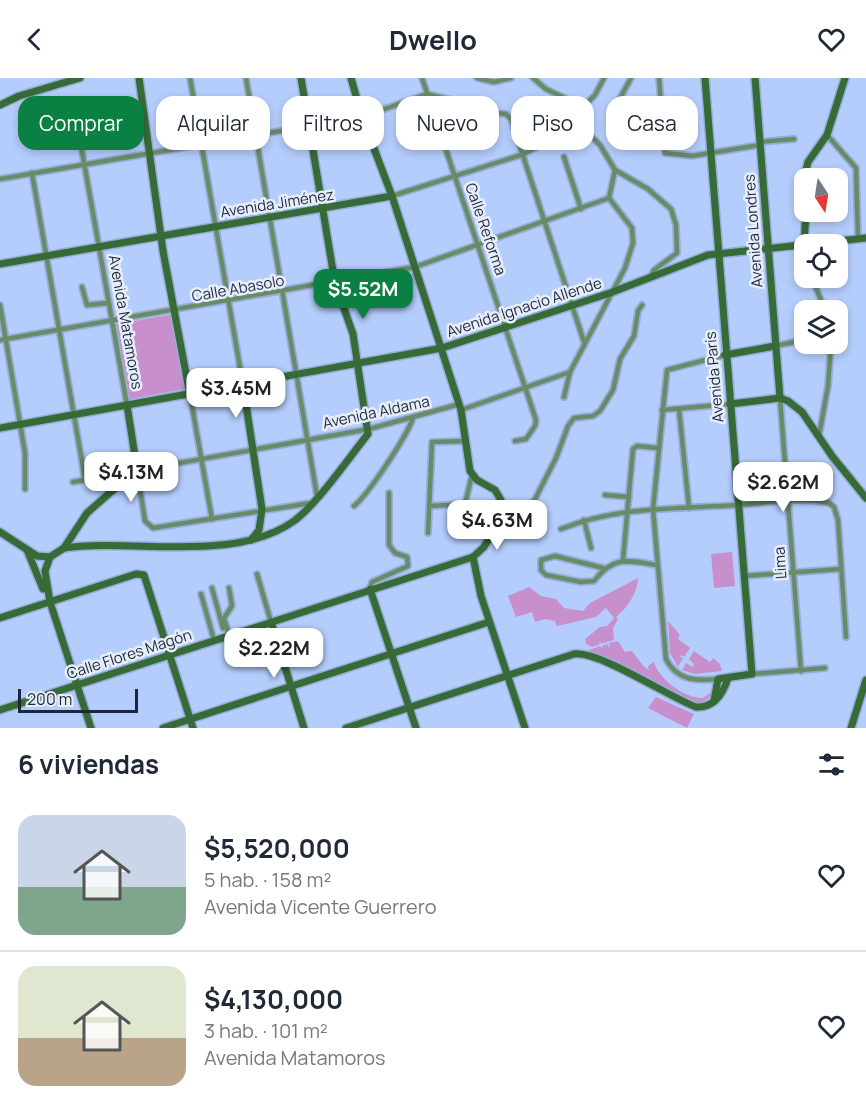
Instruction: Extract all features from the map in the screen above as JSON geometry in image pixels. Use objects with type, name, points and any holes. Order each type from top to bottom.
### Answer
[{"type":"main road","points":[[0,105],[19,96],[80,78]]},
{"type":"main road","points":[[137,78],[163,236],[171,268],[190,395]]},
{"type":"main road","points":[[301,78],[304,96]]},
{"type":"main road","points":[[351,78],[356,96]]},
{"type":"main road","name":"Avenida París","points":[[705,78],[725,356],[752,674]]},
{"type":"main road","name":"Avenida Londres","points":[[755,78],[775,346]]},
{"type":"main road","points":[[806,168],[808,162],[827,135],[845,78]]},
{"type":"main road","points":[[64,548],[89,545],[194,545],[251,540],[293,522],[368,434],[351,323],[335,283],[313,150]]},
{"type":"main road","points":[[375,150],[392,196],[461,407],[472,475],[498,494],[502,511],[498,523],[484,547],[472,557],[475,576],[489,622],[525,728]]},
{"type":"main road","name":"Avenida Jiménez","points":[[0,264],[392,196]]},
{"type":"main road","name":"Avenida Ignacio Allende","points":[[0,428],[442,348],[610,293],[701,257],[794,245]]},
{"type":"main road","points":[[725,356],[775,346]]},
{"type":"main road","name":"Lima","points":[[775,346],[780,398]]},
{"type":"main road","points":[[243,385],[262,510],[259,530],[251,540]]},
{"type":"main road","points":[[730,404],[780,398],[788,401],[802,412],[819,438],[866,497]]},
{"type":"main road","name":"Avenida Matamoros","points":[[128,405],[137,469]]},
{"type":"main road","points":[[0,532],[43,558],[50,557],[64,548],[87,513],[137,469]]},
{"type":"main road","points":[[27,550],[50,602]]},
{"type":"main road","points":[[50,557],[45,576],[50,602],[91,728]]},
{"type":"main road","name":"Calle Flores Magón","points":[[0,711],[472,557]]},
{"type":"main road","points":[[0,618],[139,574],[144,578],[193,728]]},
{"type":"main road","points":[[370,589],[416,728]]},
{"type":"main road","points":[[271,622],[304,728]]},
{"type":"main road","points":[[163,728],[489,622]]},
{"type":"main road","points":[[346,728],[579,653],[602,660],[696,707],[704,707],[714,701],[721,694],[728,678]]},
{"type":"main road","points":[[714,701],[718,679],[752,674]]},
{"type":"main road","points":[[851,728],[866,680]]},
{"type":"street","points":[[190,78],[193,96]]},
{"type":"street","points":[[246,78],[249,96]]},
{"type":"street","name":"Calle Reforma","points":[[422,78],[480,245],[536,423],[526,439],[515,441]]},
{"type":"street","points":[[477,78],[494,82],[511,78]]},
{"type":"street","points":[[533,78],[546,89],[561,96]]},
{"type":"street","points":[[593,96],[604,78]]},
{"type":"street","points":[[621,96],[631,78]]},
{"type":"street","points":[[658,78],[665,153],[692,156],[794,139]]},
{"type":"street","points":[[384,109],[427,94],[455,101],[475,111],[509,116],[584,342]]},
{"type":"street","points":[[827,135],[854,165],[858,183],[862,238]]},
{"type":"street","points":[[594,139],[615,170],[648,189],[671,209],[676,225],[677,253],[654,270],[650,278]]},
{"type":"street","name":"Avenida Matamoros","points":[[82,150],[128,405]]},
{"type":"street","points":[[0,179],[159,150]]},
{"type":"street","points":[[203,150],[243,385]]},
{"type":"street","points":[[258,150],[317,496]]},
{"type":"street","name":"Avenida Jiménez","points":[[392,196],[531,150]]},
{"type":"street","points":[[564,157],[581,209]]},
{"type":"street","points":[[564,397],[570,372],[584,342],[625,268],[634,236],[632,228],[609,198],[615,170]]},
{"type":"street","points":[[32,173],[85,479]]},
{"type":"street","points":[[858,183],[866,182]]},
{"type":"street","name":"Calle Abasolo","points":[[3,340],[415,267],[609,198]]},
{"type":"street","points":[[82,287],[87,305],[109,303]]},
{"type":"street","points":[[0,305],[3,340],[25,453],[25,489]]},
{"type":"street","points":[[498,523],[534,501],[556,458],[568,426],[574,418],[593,416],[600,411],[613,390],[620,359],[634,336],[642,305]]},
{"type":"street","points":[[775,346],[794,342]]},
{"type":"street","points":[[819,438],[828,386],[830,354]]},
{"type":"street","points":[[718,679],[686,678],[669,666],[664,653],[653,509],[667,370],[674,366],[725,356]]},
{"type":"street","name":"Avenida Aldama","points":[[73,482],[369,429],[461,407],[570,372]]},
{"type":"street","points":[[190,395],[212,519],[311,502]]},
{"type":"street","name":"Lima","points":[[780,398],[801,671]]},
{"type":"street","points":[[662,410],[730,404]]},
{"type":"street","points":[[679,409],[689,508]]},
{"type":"street","points":[[354,506],[368,494],[380,471],[408,431],[413,418]]},
{"type":"street","points":[[428,533],[432,442],[466,441]]},
{"type":"street","points":[[623,560],[633,447],[658,448]]},
{"type":"street","name":"Avenida Matamoros","points":[[137,469],[145,521],[149,526],[158,529],[212,519]]},
{"type":"street","points":[[430,506],[465,504],[472,475]]},
{"type":"street","points":[[370,589],[372,582],[408,566],[407,557],[395,554],[389,545],[389,493]]},
{"type":"street","points":[[605,495],[628,497]]},
{"type":"street","points":[[561,529],[584,520],[627,511],[789,501],[826,502],[834,507],[838,520],[846,637]]},
{"type":"street","points":[[584,520],[591,548]]},
{"type":"street","points":[[603,568],[550,556],[541,560],[540,563],[546,575],[587,583],[594,581],[603,568],[623,560],[656,565]]},
{"type":"street","points":[[744,576],[841,569]]},
{"type":"street","points":[[257,574],[271,622]]},
{"type":"street","points":[[212,588],[227,636]]},
{"type":"street","points":[[227,636],[224,618],[232,606],[229,588]]},
{"type":"street","points":[[201,594],[214,640]]},
{"type":"street","points":[[752,674],[825,668]]},
{"type":"shaded area","points":[[169,315],[172,317],[185,389],[130,399],[116,326]]},
{"type":"shaded area","points":[[732,552],[735,586],[714,588],[711,554]]},
{"type":"shaded area","points":[[638,578],[631,600],[616,617],[618,619],[613,628],[614,640],[601,644],[600,641],[599,645],[592,647],[586,644],[585,639],[600,627],[607,626],[614,618],[606,608],[596,617],[557,626],[555,621],[545,619],[535,622],[532,612],[516,617],[508,596],[529,587],[541,596],[556,599],[564,608],[583,611],[590,603]]},
{"type":"shaded area","points":[[668,621],[680,635],[678,639],[690,648],[684,657],[681,655],[680,657],[683,658],[678,667],[670,653]]},
{"type":"shaded area","points":[[618,641],[625,652],[632,651],[649,670],[648,666],[654,662],[667,681],[688,695],[703,698],[710,693],[713,684],[710,697],[701,703],[691,702],[587,651],[600,646],[603,649],[602,646],[607,644],[610,648],[609,643]]},
{"type":"shaded area","points":[[694,651],[710,662],[713,658],[720,664],[722,671],[695,674],[682,670],[686,663],[692,667],[694,664],[689,659]]},
{"type":"shaded area","points":[[656,697],[694,714],[687,728],[648,708]]}]
